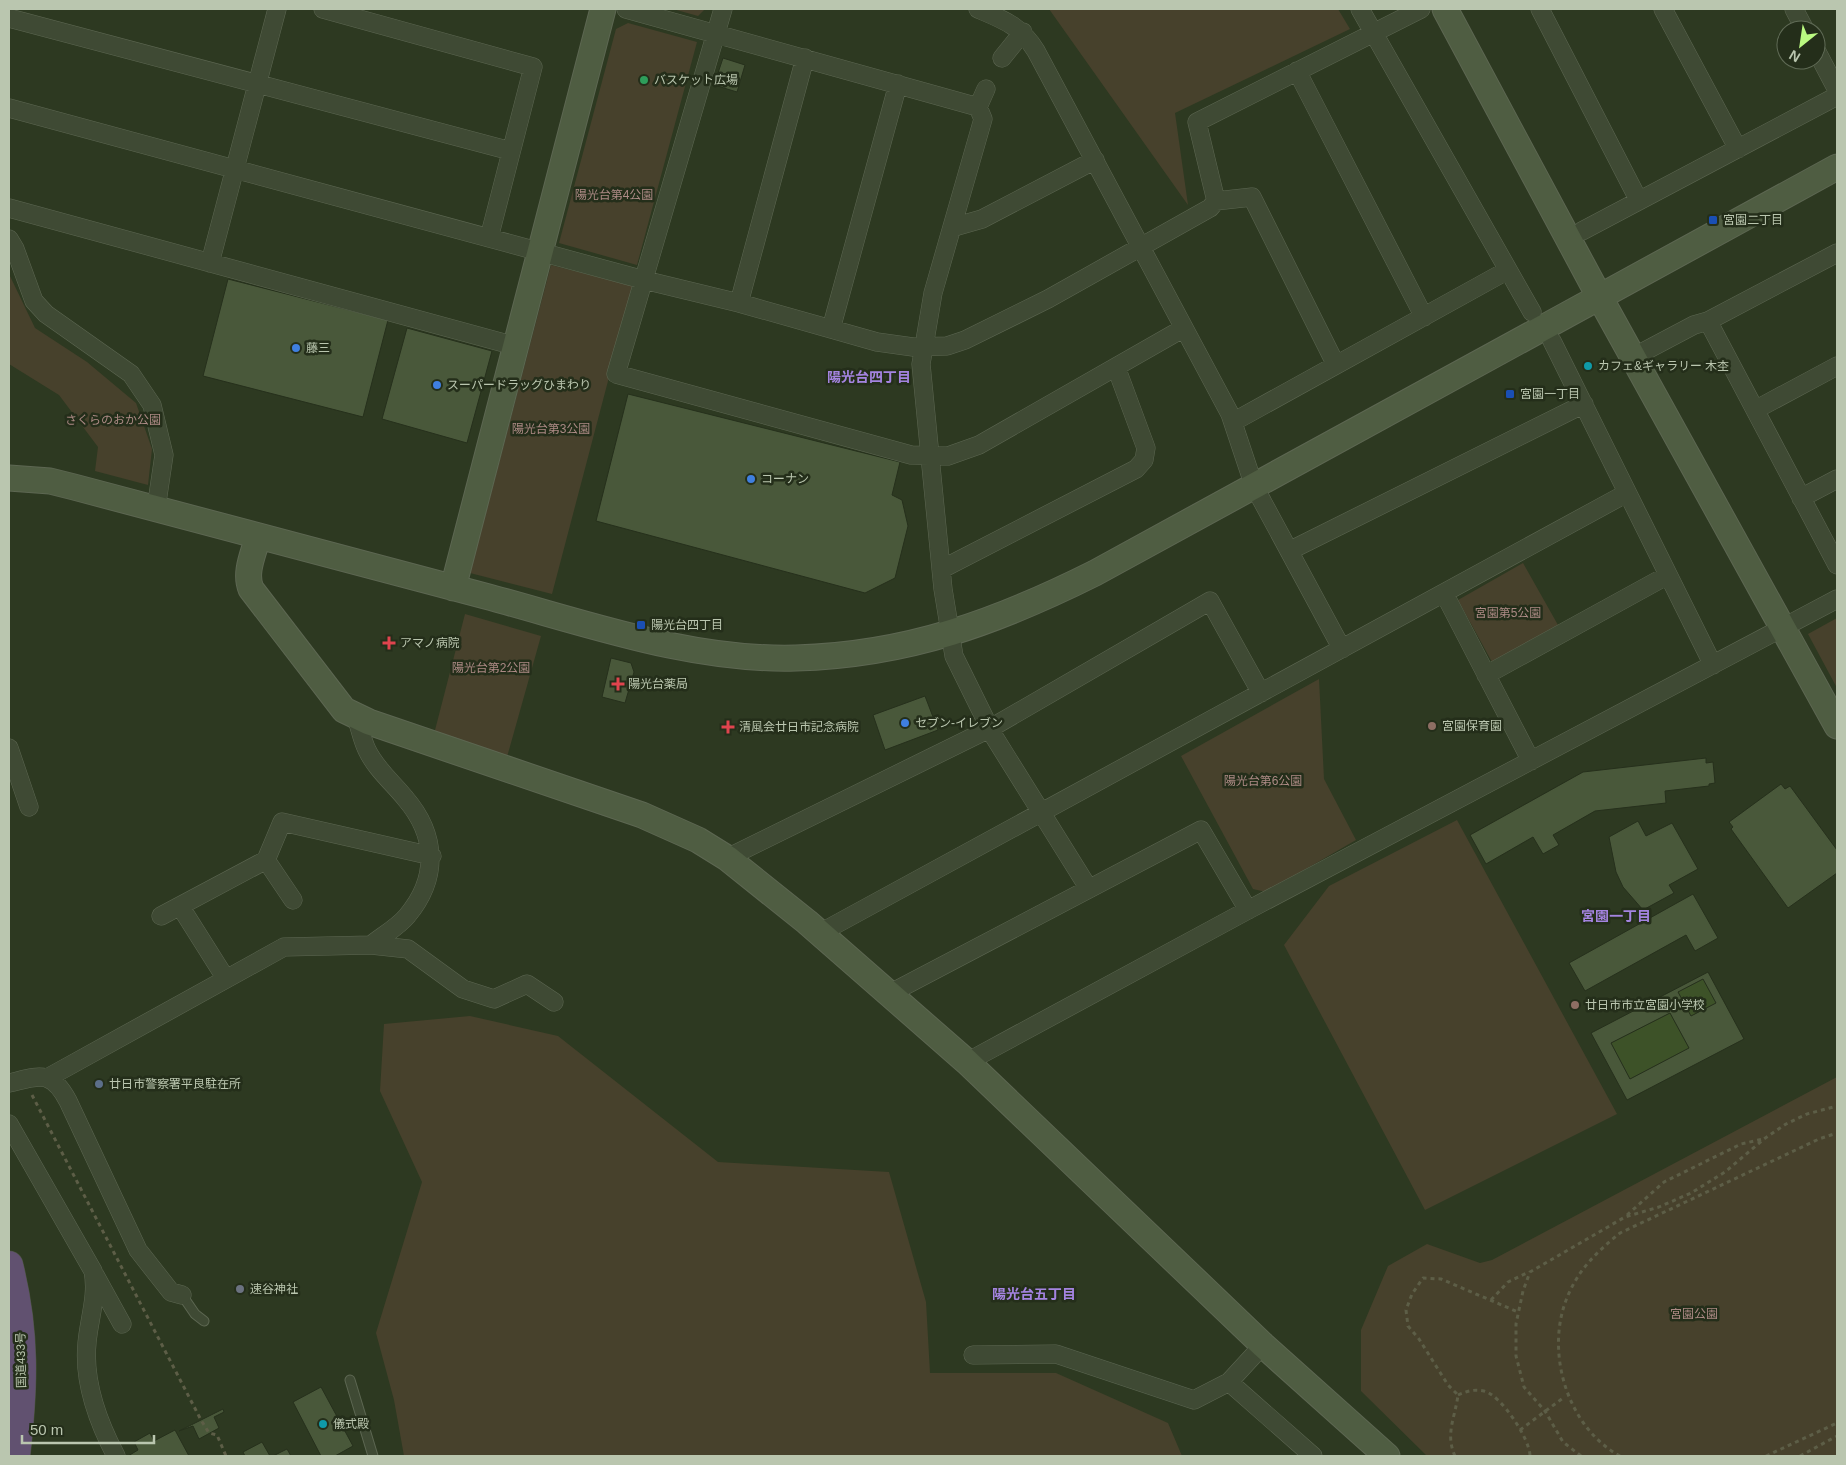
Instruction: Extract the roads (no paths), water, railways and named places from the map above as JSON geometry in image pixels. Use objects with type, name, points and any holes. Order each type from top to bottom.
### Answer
[{"type":"highway","name":"国道433号","points":[[9,1265],[23,1339],[22,1406],[16,1456]]},
{"type":"street","points":[[210,263],[277,9]]},
{"type":"street","points":[[323,9],[533,67],[489,238]]},
{"type":"street","points":[[453,588],[603,9]]},
{"type":"street","points":[[626,9],[978,106]]},
{"type":"street","points":[[723,9],[616,374],[911,455],[948,456],[979,445],[1184,328]]},
{"type":"street","points":[[978,9],[1013,25],[1023,32],[1036,51],[1233,422],[1254,486],[1342,648]]},
{"type":"street","points":[[1360,9],[1532,312]]},
{"type":"street","points":[[1216,201],[1197,122],[1421,9]]},
{"type":"street","points":[[1444,9],[1599,296],[1837,726]]},
{"type":"street","points":[[1540,9],[1639,201]]},
{"type":"street","points":[[1663,9],[1738,149]]},
{"type":"street","points":[[9,18],[511,151]]},
{"type":"street","points":[[1002,58],[1023,32]]},
{"type":"street","points":[[739,303],[805,58]]},
{"type":"street","points":[[1826,69],[1837,90]]},
{"type":"street","points":[[1297,71],[1424,317]]},
{"type":"street","points":[[831,329],[898,84]]},
{"type":"street","points":[[986,90],[978,106],[983,120],[934,293],[921,364],[950,634],[954,656],[989,729],[1089,889]]},
{"type":"street","points":[[1582,231],[1837,96]]},
{"type":"street","points":[[9,108],[644,280],[739,303],[877,342],[924,346],[947,346],[965,340],[1048,299],[1210,208],[1216,201],[1252,197],[1336,365]]},
{"type":"street","points":[[954,226],[982,219],[1095,160]]},
{"type":"street","points":[[9,478],[50,481],[687,649],[757,657],[795,658],[866,652],[950,634],[1035,603],[1254,486],[1837,167]]},
{"type":"street","points":[[9,208],[515,346]]},
{"type":"street","points":[[9,239],[15,249],[34,301],[46,314],[131,374],[152,405],[164,455],[156,509]]},
{"type":"street","points":[[1643,352],[1694,324],[1708,321],[1837,253]]},
{"type":"street","points":[[1233,422],[1508,270]]},
{"type":"street","points":[[1708,321],[1837,565]]},
{"type":"street","points":[[1552,341],[1713,665]]},
{"type":"street","points":[[1755,410],[1837,366]]},
{"type":"street","points":[[942,568],[1136,469],[1144,460],[1146,448],[1116,368]]},
{"type":"street","points":[[1289,551],[1584,404]]},
{"type":"street","points":[[1801,498],[1837,479]]},
{"type":"street","points":[[820,933],[1627,493]]},
{"type":"street","points":[[258,536],[247,581],[251,589],[344,710],[356,717],[642,815],[698,840],[727,858],[756,879],[820,933],[967,1062],[1263,1346],[1387,1456]]},
{"type":"street","points":[[1486,675],[1668,575]]},
{"type":"street","points":[[1444,593],[1531,761]]},
{"type":"street","points":[[967,1062],[1248,910],[1837,599]]},
{"type":"street","points":[[727,858],[989,729],[1210,600],[1261,693]]},
{"type":"street","points":[[356,717],[367,750],[383,775],[405,798],[423,823],[432,856],[424,890],[406,917],[371,944]]},
{"type":"street","points":[[9,748],[29,807]]},
{"type":"street","points":[[161,916],[266,860],[282,822],[432,856]]},
{"type":"street","points":[[889,994],[1201,830],[1248,910]]},
{"type":"street","points":[[266,860],[293,900]]},
{"type":"street","points":[[180,906],[226,979]]},
{"type":"street","points":[[49,1078],[284,947],[371,944],[408,949],[463,989],[478,995],[494,999],[527,984],[554,1002]]},
{"type":"street","points":[[16,1081],[40,1076],[49,1078],[56,1083],[68,1101],[138,1250],[171,1292],[182,1295]]},
{"type":"street","points":[[9,1124],[122,1324]]},
{"type":"street","points":[[93,1272],[95,1289],[87,1344],[89,1382],[103,1431],[116,1456]]},
{"type":"street","points":[[973,1356],[1056,1354],[1194,1400],[1229,1382],[1263,1346]]},
{"type":"street","points":[[1229,1382],[1313,1456]]},
{"type":"lane","points":[[182,1295],[195,1314],[204,1321]]},
{"type":"lane","points":[[350,1380],[373,1456]]},
{"type":"place","name":"バスケット広場","points":[[644,80]]},
{"type":"place","name":"宮園二丁目","points":[[1713,220]]},
{"type":"place","name":"藤三","points":[[296,348]]},
{"type":"place","name":"カフェ&ギャラリー 木杢","points":[[1588,366]]},
{"type":"place","name":"スーパードラッグひまわり","points":[[437,385]]},
{"type":"place","name":"宮園一丁目","points":[[1510,394]]},
{"type":"place","name":"コーナン","points":[[751,479]]},
{"type":"place","name":"陽光台四丁目","points":[[641,625]]},
{"type":"place","name":"アマノ病院","points":[[389,643]]},
{"type":"place","name":"陽光台薬局","points":[[618,684]]},
{"type":"place","name":"セブン-イレブン","points":[[905,723]]},
{"type":"place","name":"宮園保育園","points":[[1432,726]]},
{"type":"place","name":"清風会廿日市記念病院","points":[[728,727]]},
{"type":"place","name":"廿日市市立宮園小学校","points":[[1575,1005]]},
{"type":"place","name":"廿日市警察署平良駐在所","points":[[99,1084]]},
{"type":"place","name":"速谷神社","points":[[240,1289]]},
{"type":"place","name":"儀式殿","points":[[323,1424]]},
{"type":"district","name":"陽光台四丁目","points":[[869,377]]},
{"type":"district","name":"宮園一丁目","points":[[1616,916]]},
{"type":"district","name":"陽光台五丁目","points":[[1034,1294]]},
{"type":"park label","name":"陽光台第4公園","points":[[614,195]]},
{"type":"park label","name":"さくらのおか公園","points":[[113,420]]},
{"type":"park label","name":"陽光台第3公園","points":[[551,429]]},
{"type":"park label","name":"宮園第5公園","points":[[1508,613]]},
{"type":"park label","name":"陽光台第2公園","points":[[491,668]]},
{"type":"park label","name":"陽光台第6公園","points":[[1263,781]]},
{"type":"park label","name":"宮園公園","points":[[1694,1314]]}]
